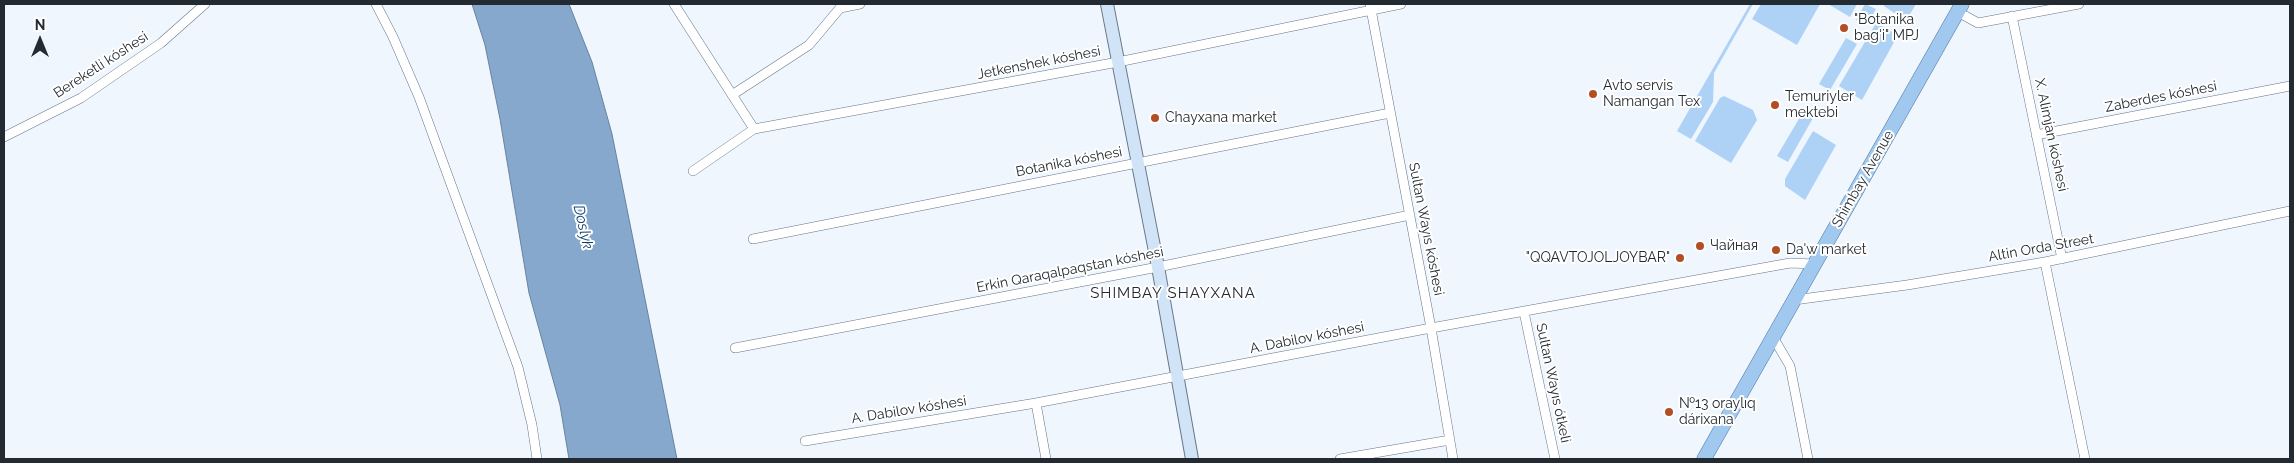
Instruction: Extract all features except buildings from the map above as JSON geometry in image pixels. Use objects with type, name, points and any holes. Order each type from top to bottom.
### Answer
[{"type":"main road","points":[[1107,4],[1158,267],[1192,459]]},
{"type":"main road","name":"Shimbay Avenue","points":[[1704,459],[1960,8]]},
{"type":"street","name":"Bereketli kóshesi","points":[[4,137],[80,98],[161,43],[205,4]]},
{"type":"street","points":[[376,4],[393,37],[419,97],[515,358],[532,424],[537,459]]},
{"type":"street","points":[[732,95],[809,45],[840,8],[860,4]]},
{"type":"street","name":"Jetkenshek kóshesi","points":[[693,171],[754,129],[1118,62],[1370,7],[1400,4]]},
{"type":"street","points":[[1960,8],[1978,23],[2079,4]]},
{"type":"street","points":[[679,5],[754,129]]},
{"type":"street","name":"Sultan Wayıs kóshesi","points":[[1370,7],[1431,328],[1453,459]]},
{"type":"street","name":"X. Alimjan kóshesi","points":[[2012,16],[2062,259]]},
{"type":"street","name":"Zaberdes kóshesi","points":[[2036,135],[2290,86]]},
{"type":"street","name":"Botanika kóshesi","points":[[753,239],[1390,113]]},
{"type":"street","name":"Altin Orda Street","points":[[1794,300],[1907,285],[2062,259],[2290,211]]},
{"type":"street","name":"Erkin Qaraqalpaqstan kóshesi","points":[[735,348],[1158,267],[1410,215]]},
{"type":"street","points":[[2045,262],[2084,459]]},
{"type":"street","name":"A. Dabilov kóshesi","points":[[805,441],[1036,403],[1431,328],[1790,263],[1815,264]]},
{"type":"street","name":"Sultan Wayıs ótkeli","points":[[1524,312],[1555,459]]},
{"type":"street","points":[[1773,337],[1790,366],[1808,459]]},
{"type":"street","points":[[1036,403],[1046,459]]},
{"type":"street","points":[[1340,459],[1450,440]]},
{"type":"shaded area","points":[[1750,4],[1753,4],[1714,73],[1713,102],[1691,139],[1677,131]]},
{"type":"shaded area","points":[[1761,4],[1820,4],[1797,45],[1752,19]]},
{"type":"shaded area","points":[[1828,4],[1857,4],[1850,17]]},
{"type":"shaded area","points":[[1865,4],[1876,9],[1866,26],[1856,20]]},
{"type":"shaded area","points":[[1885,4],[1916,4],[1906,21],[1884,6]]},
{"type":"shaded area","points":[[1876,23],[1898,35],[1862,100],[1839,86]]},
{"type":"shaded area","points":[[1846,38],[1857,44],[1830,90],[1819,84]]},
{"type":"shaded area","points":[[1724,96],[1753,110],[1757,120],[1731,163],[1695,141],[1720,98]]},
{"type":"shaded area","points":[[1803,112],[1813,118],[1788,162],[1777,156]]},
{"type":"shaded area","points":[[1813,131],[1836,145],[1805,200],[1785,186],[1785,179]]},
{"type":"water","name":"Doslyk","points":[[472,4],[569,4],[592,62],[612,134],[677,459],[569,459],[560,405],[529,293],[500,119],[485,45]]},
{"type":"place","name":"\"Botanika bag'i\" MPJ","points":[[1844,28]]},
{"type":"place","name":"Avto servis Namangan Tex","points":[[1593,94]]},
{"type":"place","name":"Temuriyler mektebi","points":[[1775,105]]},
{"type":"place","name":"Chayxana market","points":[[1155,118]]},
{"type":"place","name":"Чайная","points":[[1700,246]]},
{"type":"place","name":"Da'w market","points":[[1776,250]]},
{"type":"place","name":"\"QQAVTOJOLJOYBAR\"","points":[[1680,258]]},
{"type":"place","name":"№13 oraylıq dárixana","points":[[1669,412]]},
{"type":"district","name":"SHIMBAY SHAYXANA","points":[[1173,293]]}]
